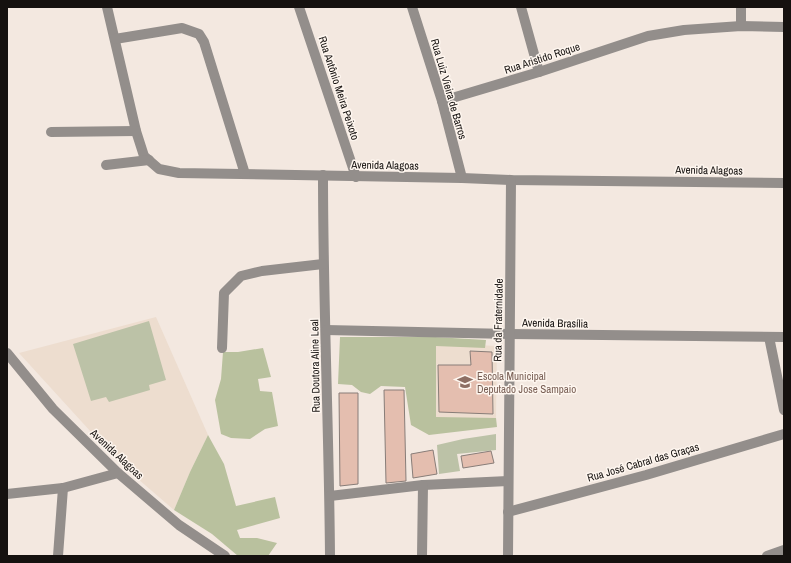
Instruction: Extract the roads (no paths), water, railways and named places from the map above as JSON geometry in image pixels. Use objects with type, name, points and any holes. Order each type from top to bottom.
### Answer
[{"type":"street","name":"Avenida Alagoas","points":[[107,7],[136,131],[144,156],[159,170],[179,173],[356,177],[784,183]]},
{"type":"street","name":"Rua Antônio Meira Peixoto","points":[[299,7],[356,177]]},
{"type":"street","name":"Rua Luiz Vieira de Barros","points":[[412,7],[442,100],[462,178]]},
{"type":"street","points":[[521,7],[539,72]]},
{"type":"street","points":[[741,7],[741,26]]},
{"type":"street","name":"Rua Aristido Roque","points":[[442,100],[539,72],[648,36],[684,30],[741,26],[784,27]]},
{"type":"street","points":[[115,39],[182,28],[199,34],[204,42],[244,174]]},
{"type":"street","points":[[51,132],[136,131]]},
{"type":"street","points":[[106,165],[149,160]]},
{"type":"street","name":"Rua Doutora Aline Leal","points":[[323,176],[323,264],[330,496],[330,556]]},
{"type":"street","name":"Rua da Fraternidade","points":[[508,556],[511,180]]},
{"type":"street","points":[[222,348],[224,293],[241,276],[262,271],[323,264]]},
{"type":"street","name":"Avenida Brasília","points":[[326,330],[784,337]]},
{"type":"street","points":[[769,337],[784,410]]},
{"type":"street","name":"Avenida Alagoas","points":[[7,353],[53,409],[118,473],[179,525],[225,556]]},
{"type":"street","name":"Rua José Cabral das Graças","points":[[508,512],[646,475],[784,434]]},
{"type":"street","points":[[7,494],[63,488],[118,473]]},
{"type":"street","points":[[330,496],[423,486],[508,481]]},
{"type":"street","points":[[422,556],[423,486]]},
{"type":"street","points":[[58,556],[63,488]]},
{"type":"street","points":[[767,556],[784,550]]},
{"type":"place","name":"Escola Municipal Deputado Jose Sampaio","points":[[465,382]]}]
